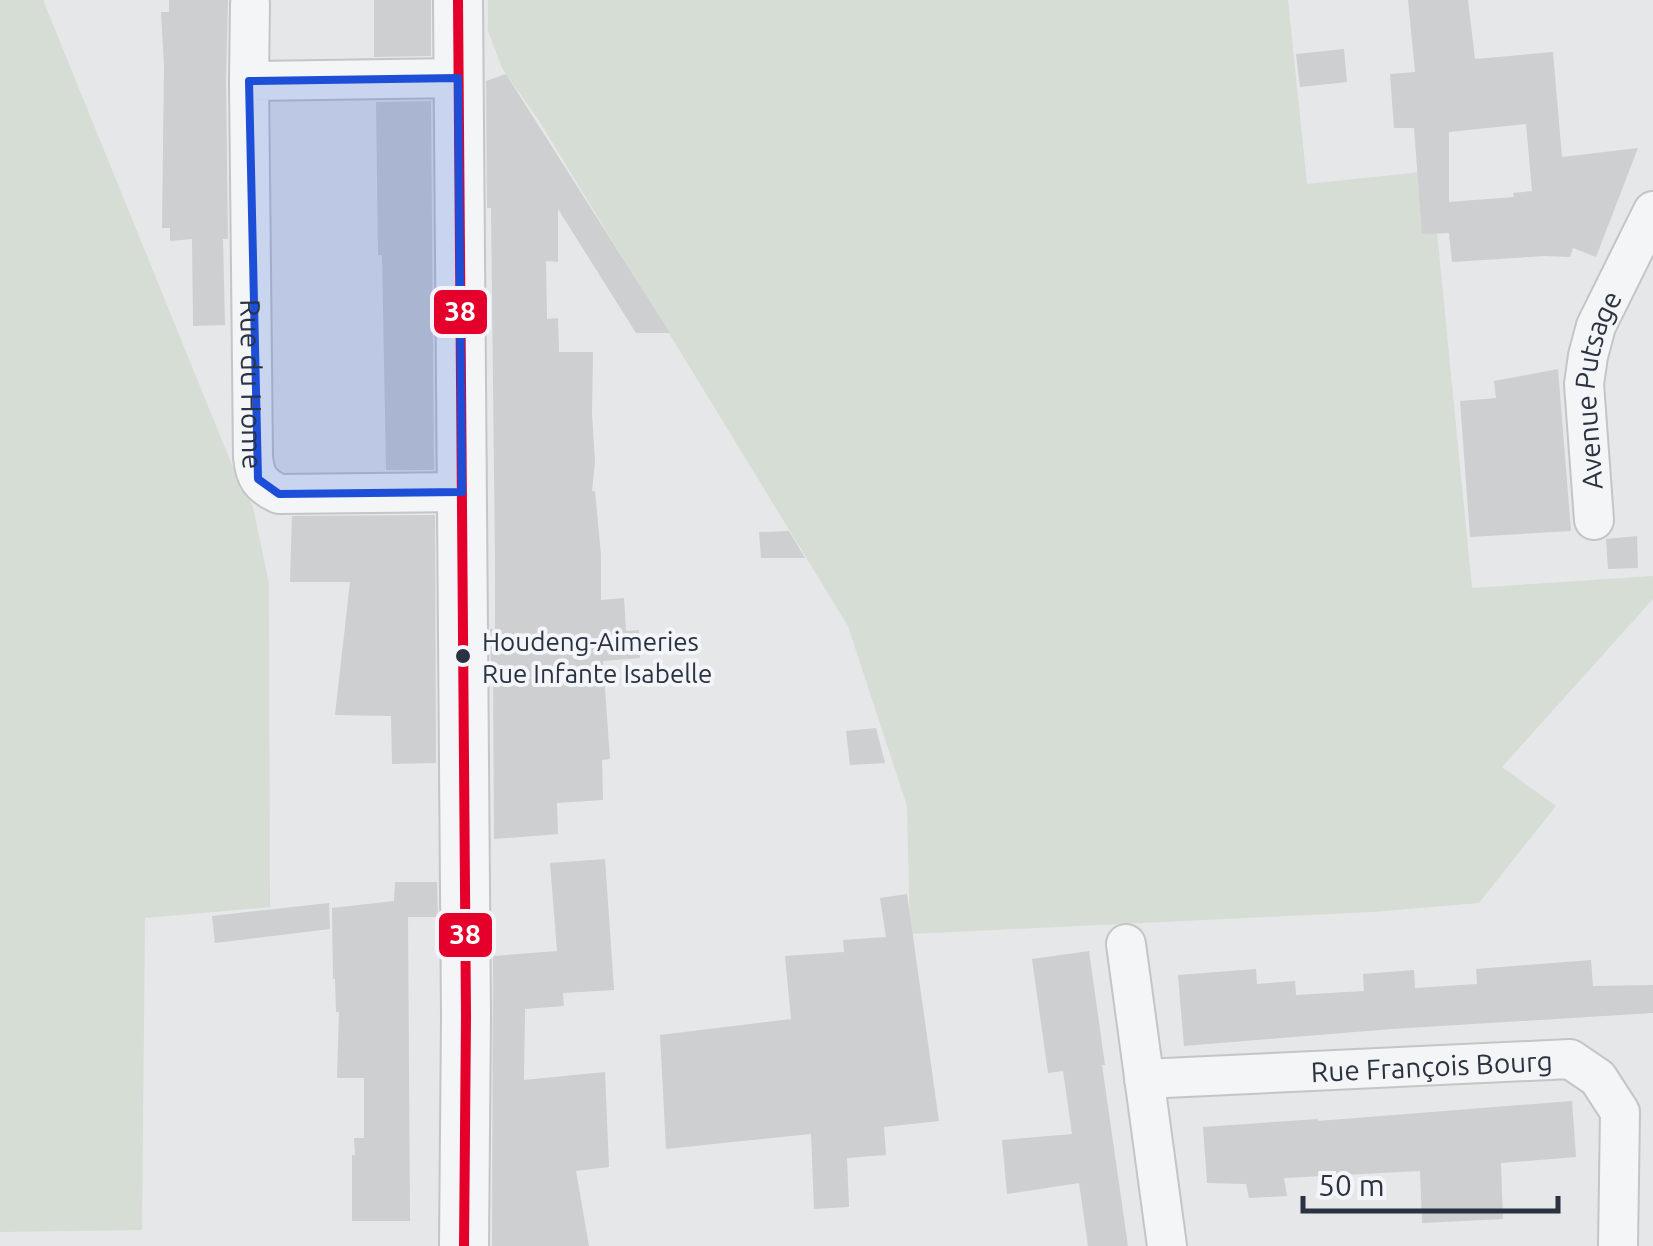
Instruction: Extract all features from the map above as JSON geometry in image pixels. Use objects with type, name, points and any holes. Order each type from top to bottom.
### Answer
[{"type":"street","points":[[458,0],[464,1246]]},
{"type":"street","name":"Rue du Home","points":[[250,4],[253,457],[258,479],[279,494],[462,492]]},
{"type":"street","points":[[249,81],[458,78]]},
{"type":"street","name":"Avenue Putsage","points":[[1594,520],[1584,384],[1588,356],[1596,326],[1653,211]]},
{"type":"street","points":[[1126,944],[1167,1246]]},
{"type":"street","name":"Rue François Bourg","points":[[1144,1080],[1570,1059],[1598,1078],[1620,1112],[1618,1246]]},
{"type":"highlighted area","points":[[458,78],[462,492],[279,494],[258,479],[249,81]]},
{"type":"shaded area","points":[[0,0],[43,0],[232,465],[253,507],[269,584],[270,907],[145,918],[142,1230],[0,1232]]},
{"type":"shaded area","points":[[488,0],[1288,0],[1307,184],[1431,171],[1472,588],[1653,576],[1653,599],[1502,767],[1556,806],[1479,903],[1372,912],[910,934],[907,806],[848,626],[538,119],[502,68],[488,31]]},
{"type":"building","points":[[169,0],[228,0],[225,325],[193,326],[192,239],[170,241],[170,228],[162,228],[161,12],[169,12]]},
{"type":"building","points":[[374,0],[431,0],[431,56],[374,57]]},
{"type":"building","points":[[1408,0],[1468,0],[1475,59],[1553,52],[1562,157],[1638,148],[1596,257],[1573,248],[1570,257],[1452,262],[1449,233],[1422,234],[1414,128],[1394,128],[1390,74],[1415,72]],"holes":[[[1526,124],[1532,191],[1513,193],[1514,197],[1449,202],[1449,132]]]},
{"type":"building","points":[[1344,49],[1347,82],[1300,87],[1296,54]]},
{"type":"building","points":[[506,74],[670,333],[636,333],[558,209],[558,262],[546,261],[547,319],[558,318],[559,352],[593,352],[592,491],[601,555],[601,600],[624,598],[626,631],[639,630],[640,658],[603,661],[610,759],[602,760],[603,800],[557,803],[558,834],[494,839],[490,629],[495,629],[495,557],[486,81]]},
{"type":"building","points":[[431,101],[434,470],[386,470],[376,102]]},
{"type":"building","points":[[1558,369],[1571,531],[1470,537],[1460,401],[1496,398],[1494,381]]},
{"type":"building","points":[[435,515],[436,763],[392,764],[391,716],[335,715],[350,582],[290,582],[292,516]]},
{"type":"building","points":[[789,531],[805,558],[761,558],[759,532]]},
{"type":"building","points":[[1637,536],[1638,568],[1608,569],[1606,539]]},
{"type":"building","points":[[876,728],[885,763],[850,765],[846,731]]},
{"type":"building","points":[[605,859],[614,990],[563,993],[564,1006],[525,1009],[524,1080],[605,1072],[609,1167],[576,1171],[589,1246],[492,1246],[493,956],[557,951],[550,863]]},
{"type":"building","points":[[395,882],[437,882],[438,917],[408,917],[410,1221],[352,1221],[352,1155],[354,1138],[364,1138],[364,1078],[337,1078],[339,1012],[333,979],[332,908],[394,901]]},
{"type":"building","points":[[907,894],[939,1121],[884,1127],[886,1155],[847,1158],[849,1207],[814,1209],[811,1134],[666,1149],[660,1035],[791,1019],[785,956],[844,952],[843,940],[886,937],[880,898]]},
{"type":"building","points":[[329,903],[330,929],[215,943],[212,916]]},
{"type":"building","points":[[1089,951],[1128,1246],[1088,1246],[1079,1183],[1007,1194],[1002,1140],[1072,1134],[1063,1071],[1048,1073],[1032,959]]},
{"type":"building","points":[[1591,960],[1593,986],[1653,985],[1653,1013],[1184,1046],[1178,975],[1256,969],[1257,984],[1295,981],[1296,995],[1364,991],[1363,974],[1414,970],[1415,988],[1477,984],[1476,969]]},
{"type":"building","points":[[1572,1101],[1576,1157],[1501,1163],[1503,1219],[1422,1223],[1420,1171],[1284,1178],[1287,1196],[1249,1198],[1246,1184],[1207,1183],[1203,1127]]},
{"type":"transit line","name":"38","points":[[458,0],[466,1016],[464,1246]]},
{"type":"place","name":"Houdeng-Aimeries Rue Infante Isabelle","points":[[463,656]]}]
